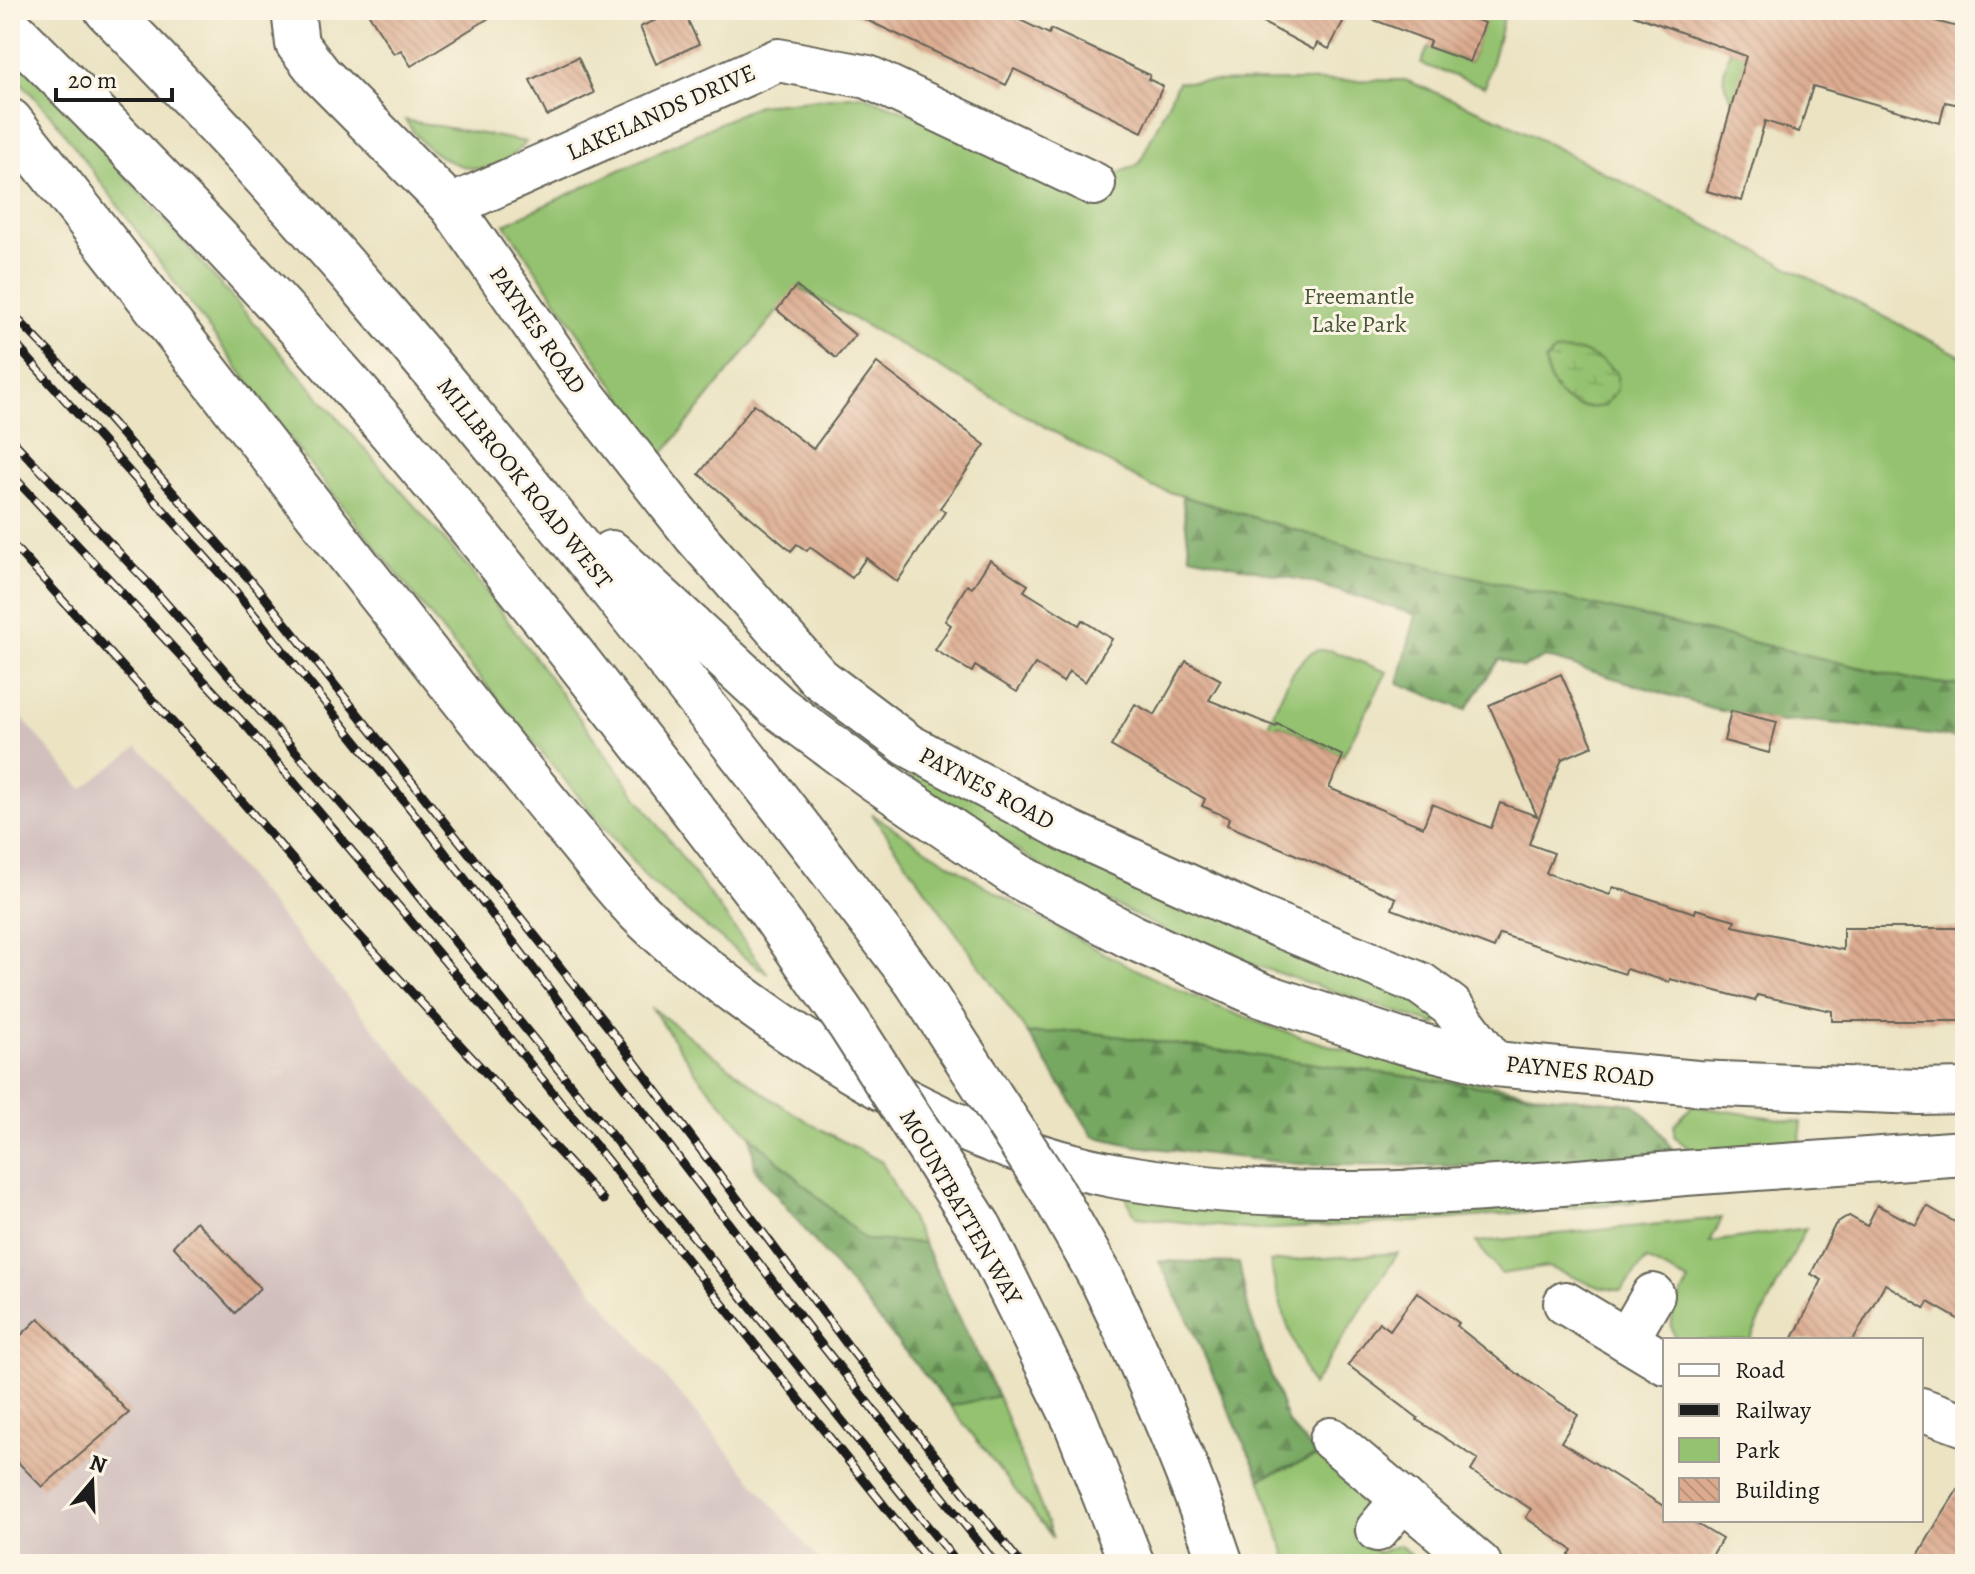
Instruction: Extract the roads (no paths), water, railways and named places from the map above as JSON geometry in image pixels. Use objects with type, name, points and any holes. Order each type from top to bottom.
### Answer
[{"type":"main road","name":"MILLBROOK ROAD WEST","points":[[107,10],[164,67],[315,233],[512,463],[815,847],[916,981],[1052,1191],[1102,1279],[1148,1373],[1221,1564]]},
{"type":"main road","name":"MOUNTBATTEN WAY","points":[[10,28],[273,299],[390,431],[553,628],[773,914],[850,1025],[980,1228],[1075,1420],[1132,1564]]},
{"type":"main road","points":[[10,121],[499,746],[636,909],[692,960],[752,1005],[887,1091],[1008,1146],[1076,1168],[1125,1178],[1206,1188],[1281,1193],[1400,1194],[1965,1153]]},
{"type":"main road","points":[[512,463],[778,707],[875,779],[1018,876],[1130,936],[1261,995],[1397,1040],[1495,1064]]},
{"type":"main road","name":"PAYNES ROAD","points":[[1495,1064],[1697,1083],[1965,1091]]},
{"type":"street","name":"PAYNES ROAD","points":[[294,10],[297,44],[321,75],[451,206],[572,380],[695,536],[819,678],[908,745],[1012,803],[1255,916],[1421,984],[1451,1006],[1495,1064]]},
{"type":"street","name":"LAKELANDS DRIVE","points":[[451,206],[778,60],[868,77],[1094,184]]},
{"type":"street","points":[[1627,1340],[1653,1295]]},
{"type":"street","points":[[1565,1303],[1663,1362]]},
{"type":"street","points":[[1923,1410],[1965,1425]]},
{"type":"street","points":[[1331,1439],[1390,1514],[1480,1564]]},
{"type":"railway","points":[[10,311],[258,589],[616,1037],[852,1351],[1021,1564]]},
{"type":"railway","points":[[10,338],[232,587],[429,832],[817,1339],[996,1564]]},
{"type":"railway","points":[[10,438],[150,585],[372,839],[958,1564]]},
{"type":"railway","points":[[10,473],[249,729],[506,1034],[931,1564]]},
{"type":"railway","points":[[10,542],[345,920],[603,1200]]},
{"type":"park label","name":"Freemantle Lake Park","points":[[1359,310]]}]
